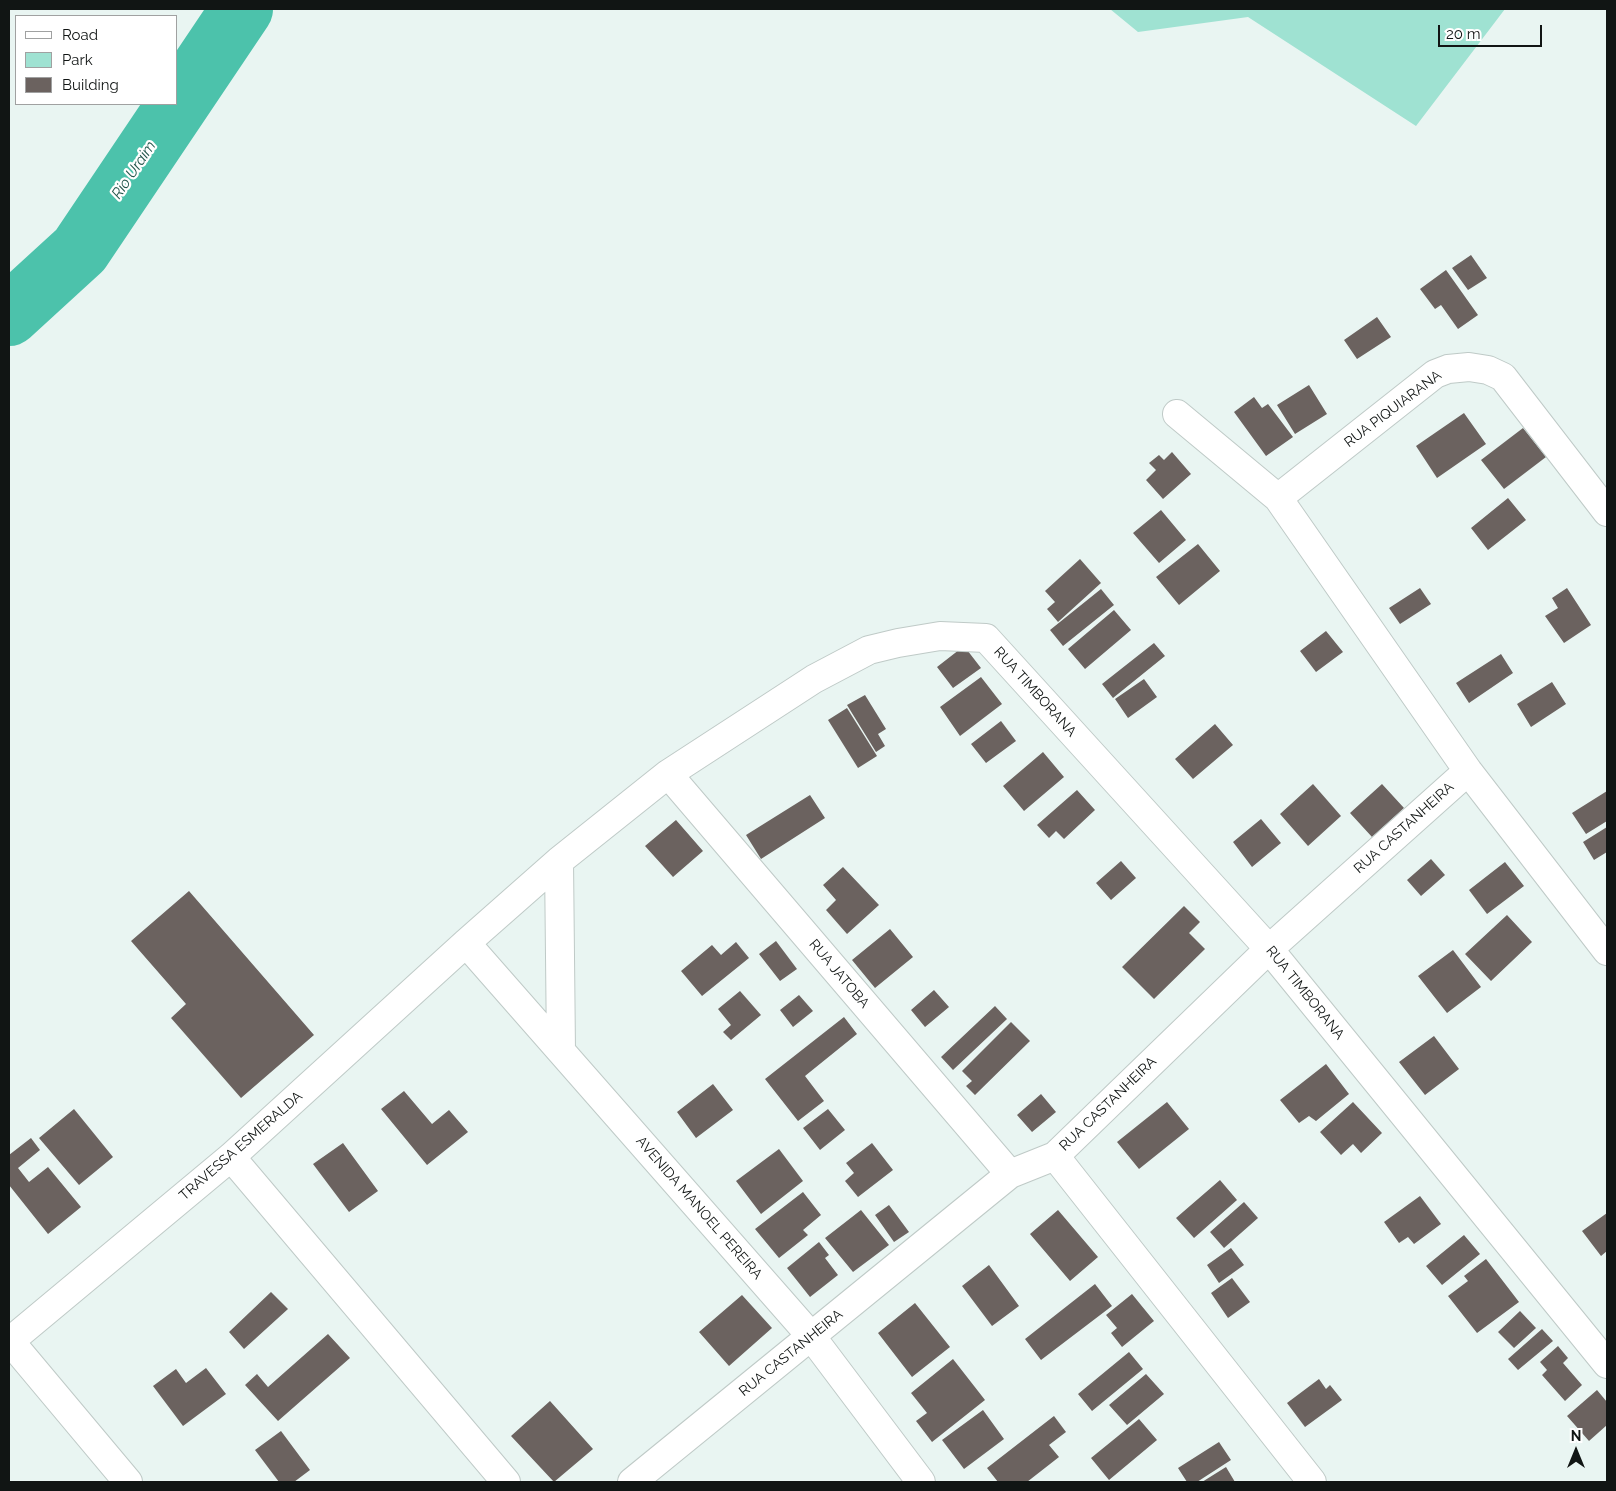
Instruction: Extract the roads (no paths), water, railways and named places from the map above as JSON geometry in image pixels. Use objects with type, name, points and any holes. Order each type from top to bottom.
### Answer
[{"type":"street","name":"RUA PIQUIARANA","points":[[1278,498],[1435,374],[1448,369],[1469,367],[1488,370],[1504,377],[1607,512]]},
{"type":"street","points":[[1177,414],[1278,498],[1468,771],[1607,951]]},
{"type":"street","name":"TRAVESSA ESMERALDA","points":[[9,1341],[231,1157],[559,861],[668,774],[814,679],[869,650],[940,636],[986,638]]},
{"type":"street","name":"RUA TIMBORANA","points":[[986,638],[1269,949],[1607,1364]]},
{"type":"street","name":"RUA CASTANHEIRA","points":[[632,1482],[1010,1174],[1055,1156],[1269,949],[1468,771]]},
{"type":"street","name":"RUA JATOBA","points":[[668,774],[1010,1174]]},
{"type":"street","points":[[559,861],[561,1051]]},
{"type":"street","name":"AVENIDA MANOEL PEREIRA","points":[[466,943],[811,1336],[921,1482]]},
{"type":"street","points":[[1055,1156],[1312,1482]]},
{"type":"street","points":[[231,1157],[506,1482]]},
{"type":"street","points":[[9,1341],[128,1482]]},
{"type":"waterway","name":"Rio Uraim","points":[[178,104],[242,9]]},
{"type":"waterway","name":"Rio Uraim","points":[[9,315],[80,250],[177,105]]}]
